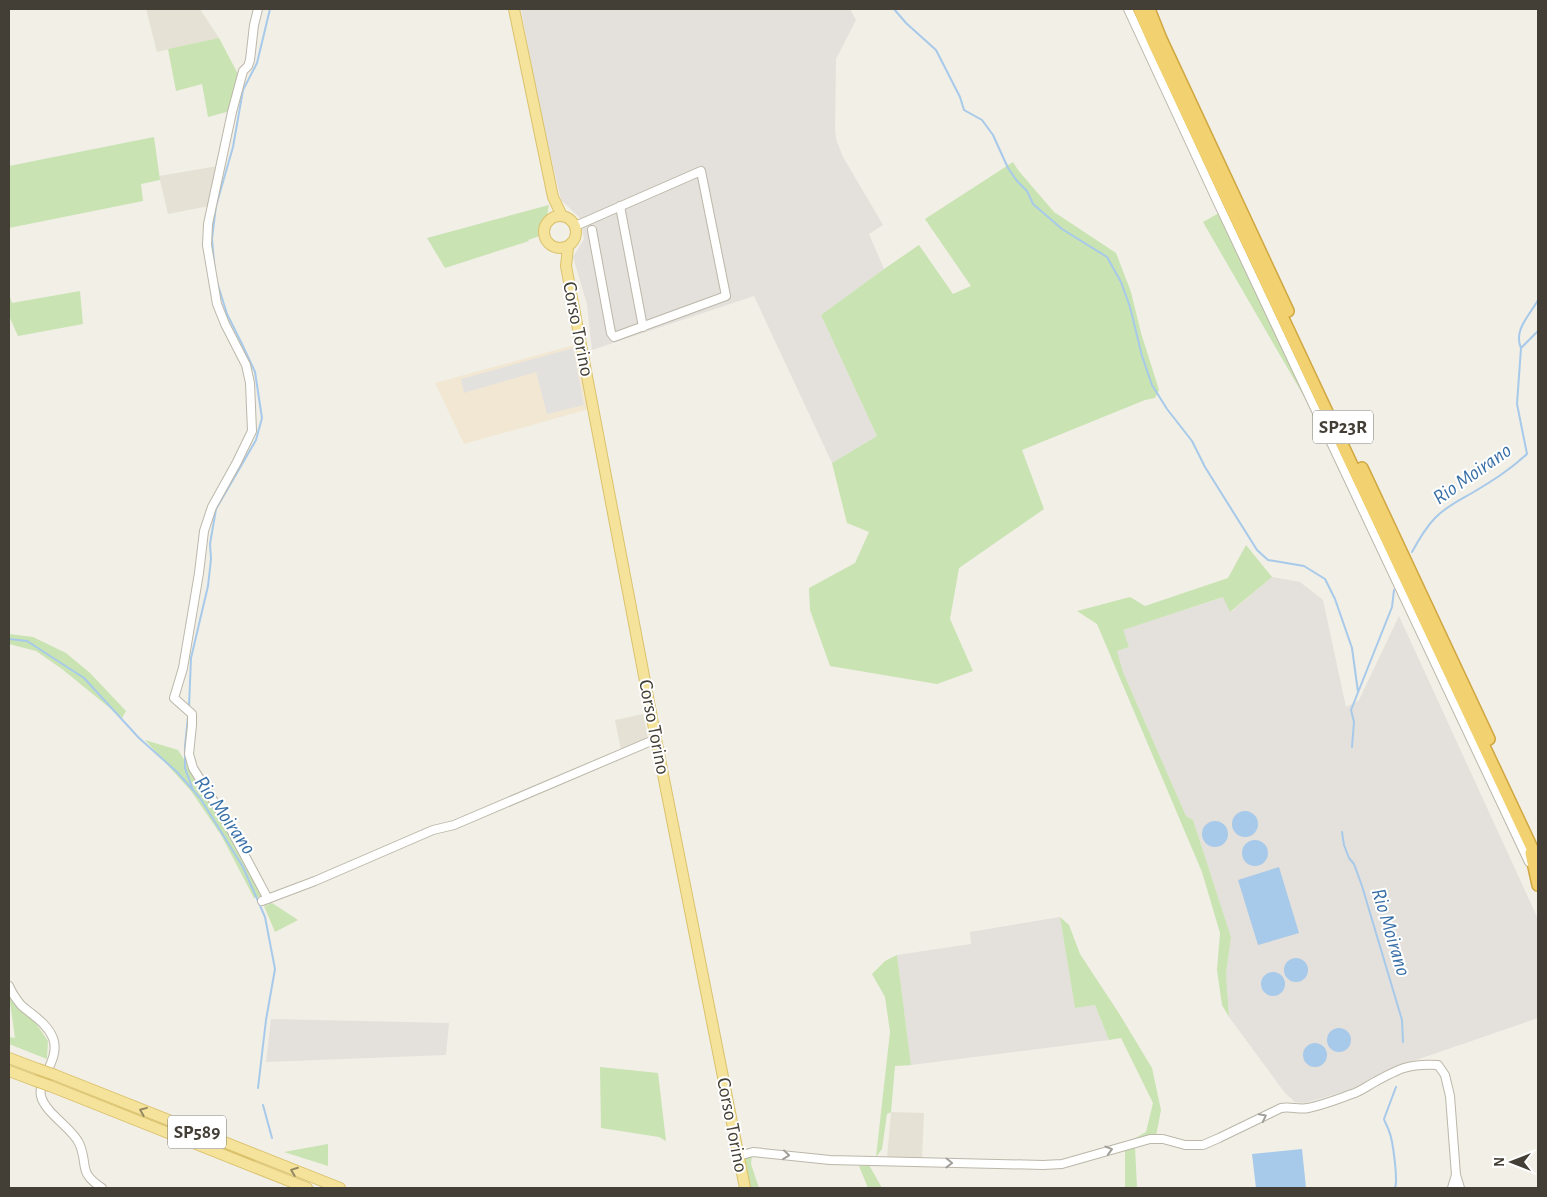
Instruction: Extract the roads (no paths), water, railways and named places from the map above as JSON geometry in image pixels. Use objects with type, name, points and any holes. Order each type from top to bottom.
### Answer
[{"type":"highway","name":"SP23R","points":[[1139,9],[1533,842]]},
{"type":"highway","name":"SP23R","points":[[1149,9],[1161,39],[1325,390],[1421,591],[1533,842],[1538,861]]},
{"type":"highway","points":[[1533,842],[1538,883]]},
{"type":"main road","points":[[514,9],[557,217]]},
{"type":"main road","points":[[557,217],[570,219],[577,230],[576,238],[568,247],[566,266],[556,248],[547,242],[544,233],[547,223],[557,217]]},
{"type":"main road","points":[[556,248],[568,247]]},
{"type":"main road","name":"Corso Torino","points":[[566,266],[656,738],[745,1188]]},
{"type":"main road","name":"SP589","points":[[9,1058],[340,1188]]},
{"type":"main road","name":"SP589","points":[[9,1071],[307,1188]]},
{"type":"street","points":[[258,9],[250,60],[248,66],[243,71],[232,112],[208,224],[207,245],[217,304],[246,365],[250,383],[252,431],[212,507],[204,531],[183,668],[174,698],[189,711],[192,725],[189,754],[193,768],[228,824],[265,900],[315,881],[433,830],[454,825],[656,738]]},
{"type":"street","points":[[1128,9],[1509,821],[1524,849],[1538,883]]},
{"type":"street","points":[[575,225],[701,171],[726,296],[616,337],[612,336],[592,230]]},
{"type":"street","points":[[620,206],[643,327]]},
{"type":"street","points":[[9,986],[20,1004],[47,1028],[52,1035],[54,1053],[41,1089],[41,1096],[47,1106],[79,1142],[85,1172],[92,1182],[102,1188]]},
{"type":"street","points":[[738,1156],[754,1152],[830,1160],[1062,1164],[1150,1139],[1163,1139],[1185,1145],[1203,1145],[1281,1108],[1288,1106],[1306,1109],[1355,1093],[1396,1070],[1409,1065],[1438,1065],[1445,1075],[1450,1096],[1456,1175],[1460,1188]]},
{"type":"street","points":[[1452,1188],[1456,1175]]},
{"type":"water","points":[[1245,811],[1254,815],[1258,824],[1254,833],[1245,837],[1236,833],[1232,824],[1236,815]]},
{"type":"water","points":[[1215,821],[1224,825],[1228,834],[1224,843],[1215,847],[1206,843],[1202,834],[1206,825]]},
{"type":"water","points":[[1255,840],[1264,844],[1268,853],[1264,862],[1255,866],[1246,862],[1242,853],[1246,844]]},
{"type":"water","points":[[1279,867],[1299,933],[1258,945],[1238,880]]},
{"type":"water","points":[[1296,958],[1301,959],[1307,965],[1307,975],[1301,981],[1296,982],[1291,981],[1285,975],[1284,970],[1285,965],[1291,959]]},
{"type":"water","points":[[1273,972],[1278,973],[1284,979],[1284,989],[1278,995],[1273,996],[1268,995],[1262,989],[1261,984],[1262,979],[1268,973]]},
{"type":"water","points":[[1339,1028],[1344,1029],[1350,1035],[1350,1045],[1344,1051],[1339,1052],[1334,1051],[1328,1045],[1327,1040],[1328,1035],[1334,1029]]},
{"type":"water","points":[[1315,1043],[1320,1044],[1326,1050],[1326,1060],[1320,1066],[1315,1067],[1310,1066],[1304,1060],[1303,1055],[1304,1050],[1310,1044]]},
{"type":"water","points":[[1302,1149],[1306,1188],[1256,1188],[1252,1154]]},
{"type":"waterway","points":[[215,273],[212,239],[216,206],[233,147],[243,90],[257,63],[270,9]]},
{"type":"waterway","points":[[894,9],[906,23],[936,50],[960,97],[964,110],[982,120],[993,135],[1008,168],[1027,191],[1033,204],[1062,229],[1107,257],[1121,282],[1130,307],[1142,356],[1152,385],[1167,409],[1192,441],[1205,467],[1257,550],[1268,560],[1304,566],[1325,579],[1335,599],[1352,648],[1358,692]]},
{"type":"waterway","points":[[189,707],[191,658],[208,586],[211,559],[210,544],[216,509],[256,440],[262,418],[255,372],[227,314],[217,282]]},
{"type":"waterway","name":"Rio Moirano","points":[[1412,552],[1426,529],[1440,513],[1501,475],[1527,454],[1517,404],[1521,348],[1519,335],[1538,300]]},
{"type":"waterway","points":[[1521,348],[1538,331]]},
{"type":"waterway","name":"Rio Moirano","points":[[1352,747],[1354,722],[1351,710],[1392,607],[1394,590]]},
{"type":"waterway","name":"Rio Moirano","points":[[9,639],[27,641],[84,678],[139,738],[177,772],[200,798],[243,867],[265,917],[275,969],[266,1020],[258,1088]]},
{"type":"waterway","points":[[188,717],[185,768],[193,790]]},
{"type":"waterway","name":"Rio Moirano","points":[[1342,832],[1344,845],[1349,858],[1354,864],[1362,886],[1402,1020],[1403,1042]]},
{"type":"waterway","name":"Rio Moirano","points":[[1395,1188],[1396,1177],[1391,1136],[1384,1119],[1396,1087]]},
{"type":"waterway","name":"Rio Moirano","points":[[263,1105],[272,1138]]}]
